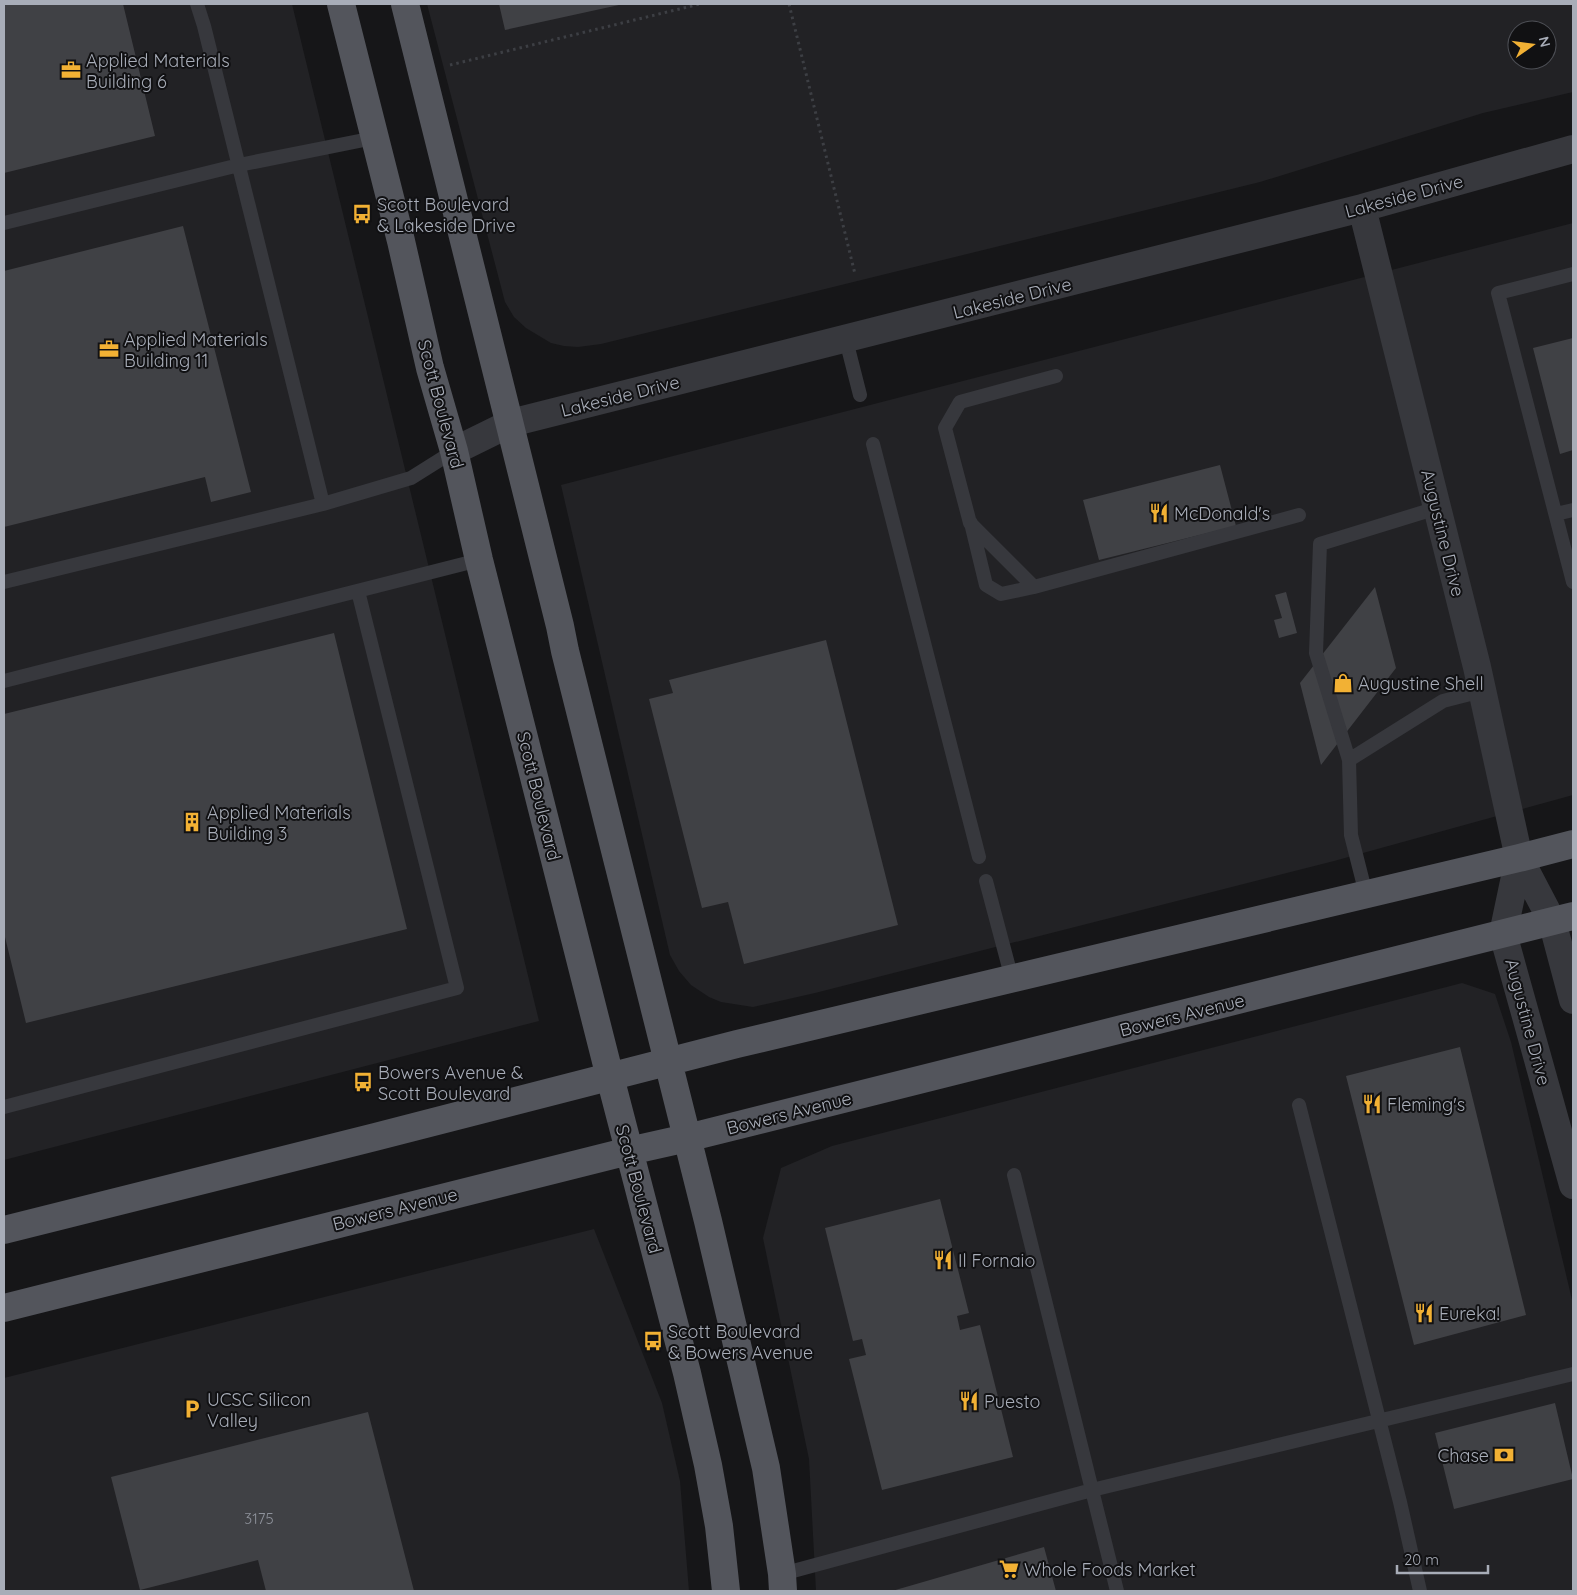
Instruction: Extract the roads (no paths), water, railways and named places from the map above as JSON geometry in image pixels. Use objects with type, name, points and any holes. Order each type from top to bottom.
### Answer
[{"type":"main road","name":"Scott Boulevard","points":[[340,4],[430,368],[454,450],[479,560],[628,1151],[685,1366],[708,1465],[719,1526],[726,1591]]},
{"type":"main road","points":[[405,4],[511,423],[565,650],[687,1138],[766,1468],[783,1582]]},
{"type":"main road","points":[[4,1230],[737,1044],[1573,844]]},
{"type":"main road","name":"Bowers Avenue","points":[[4,1308],[1563,919]]},
{"type":"street","name":"Lakeside Drive","points":[[454,450],[511,423],[846,340],[1362,208],[1573,149]]},
{"type":"street","name":"Augustine Drive","points":[[1362,208],[1482,691],[1519,858],[1563,919],[1573,1000]]},
{"type":"street","name":"Augustine Drive","points":[[1519,858],[1503,934],[1573,1185]]},
{"type":"lane","points":[[196,4],[204,26],[323,504]]},
{"type":"lane","points":[[4,223],[239,165],[374,138]]},
{"type":"lane","points":[[1573,274],[1498,292],[1573,582]]},
{"type":"lane","points":[[846,340],[860,395]]},
{"type":"lane","points":[[1056,376],[960,402],[945,428],[986,584],[1001,594],[1034,587],[1299,515]]},
{"type":"lane","points":[[873,444],[979,857]]},
{"type":"lane","points":[[4,582],[323,504],[411,478],[454,450]]},
{"type":"lane","points":[[1366,894],[1351,835],[1349,760],[1316,653],[1320,544],[1437,508]]},
{"type":"lane","points":[[1556,514],[1573,510]]},
{"type":"lane","points":[[970,523],[1034,587]]},
{"type":"lane","points":[[4,681],[479,560]]},
{"type":"lane","points":[[4,1108],[457,988],[358,591]]},
{"type":"lane","points":[[1349,760],[1443,701],[1482,691]]},
{"type":"lane","points":[[986,881],[1012,979]]},
{"type":"lane","points":[[1299,1105],[1400,1502],[1420,1591]]},
{"type":"lane","points":[[1014,1175],[1117,1591]]},
{"type":"lane","points":[[783,1582],[1092,1490],[1573,1374]]},
{"type":"place","name":"Applied Materials Building 6","points":[[71,70]]},
{"type":"place","name":"Scott Boulevard & Lakeside Drive","points":[[362,214]]},
{"type":"place","name":"Applied Materials Building 11","points":[[109,349]]},
{"type":"place","name":"McDonald's","points":[[1159,513]]},
{"type":"place","name":"Augustine Shell","points":[[1343,683]]},
{"type":"place","name":"Applied Materials Building 3","points":[[192,822]]},
{"type":"place","name":"Bowers Avenue & Scott Boulevard","points":[[363,1082]]},
{"type":"place","name":"Fleming's","points":[[1372,1104]]},
{"type":"place","name":"Il Fornaio","points":[[943,1260]]},
{"type":"place","name":"Eureka!","points":[[1424,1313]]},
{"type":"place","name":"Scott Boulevard & Bowers Avenue","points":[[653,1341]]},
{"type":"place","name":"Puesto","points":[[969,1401]]},
{"type":"place","name":"UCSC Silicon Valley","points":[[192,1409]]},
{"type":"place","name":"Chase","points":[[1504,1455]]},
{"type":"place","name":"Whole Foods Market","points":[[1009,1569]]}]
